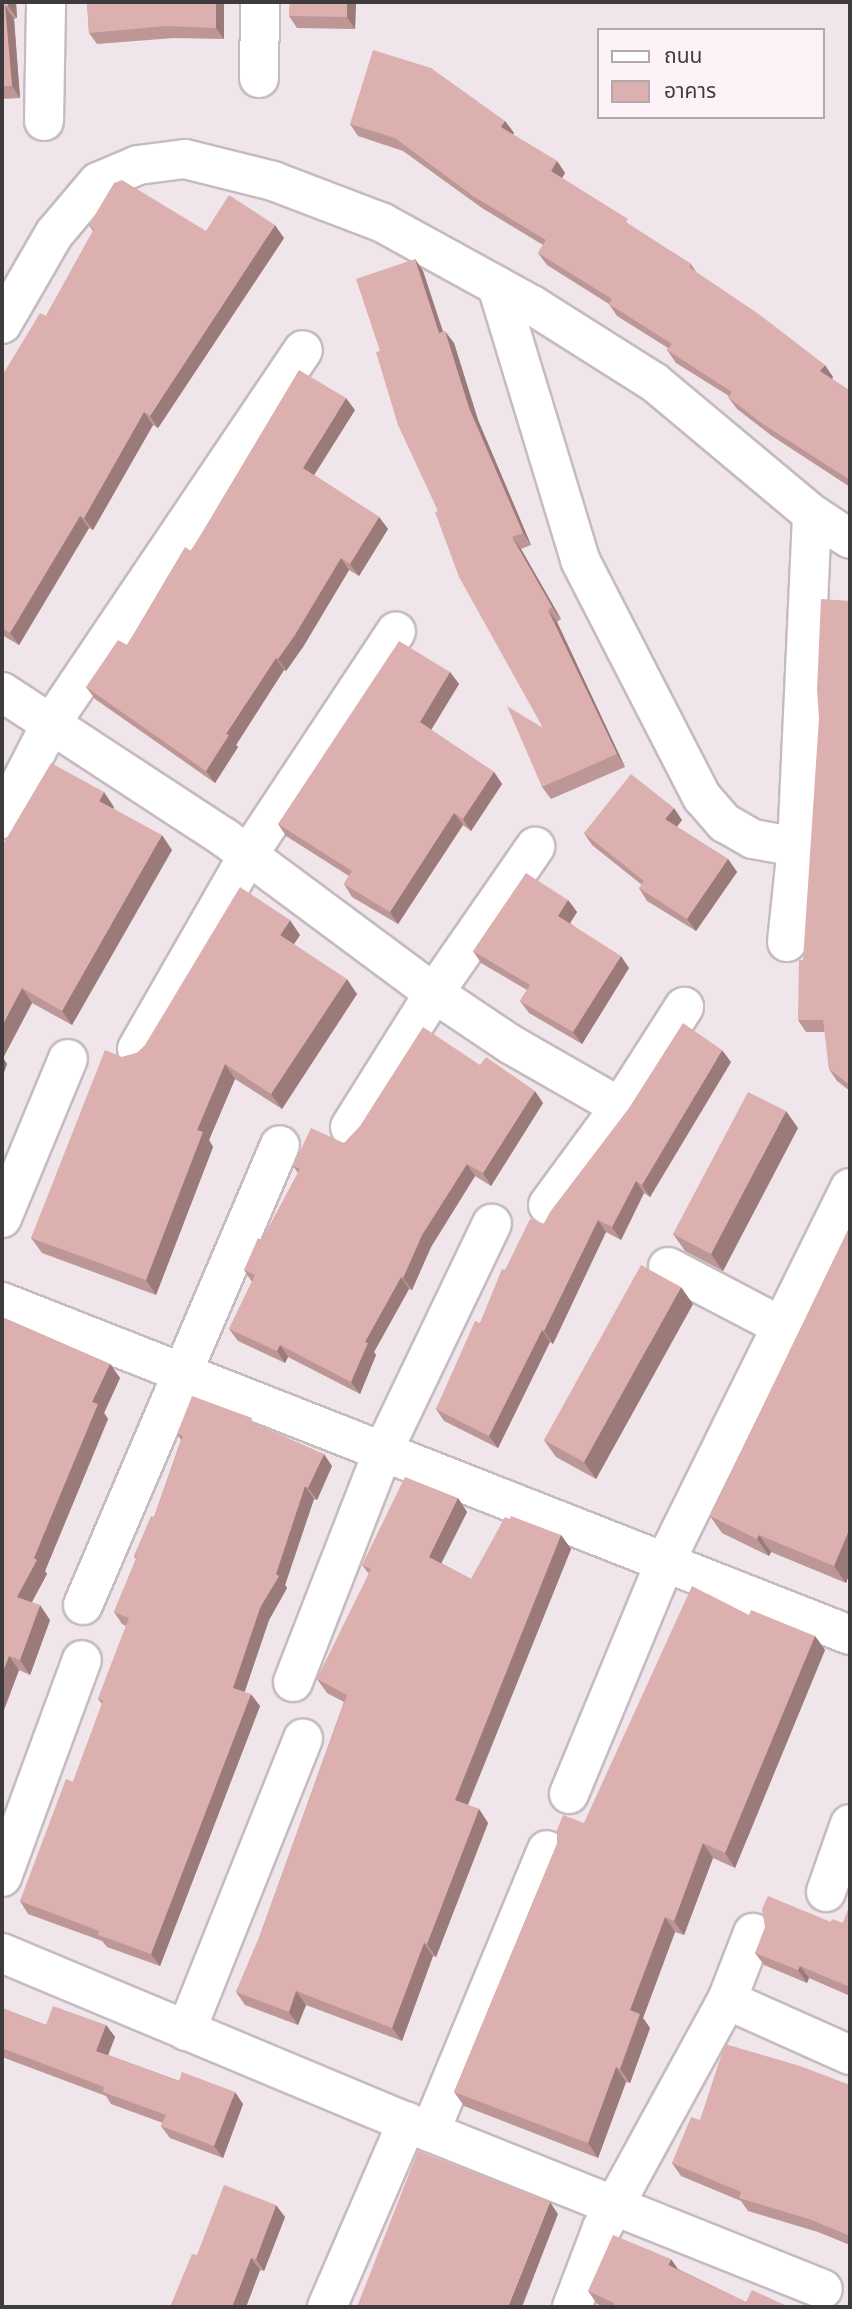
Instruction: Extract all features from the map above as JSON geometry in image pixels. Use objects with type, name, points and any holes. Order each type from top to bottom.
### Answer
[{"type":"street","points":[[44,121],[46,2]]},
{"type":"street","points":[[259,78],[260,2]]},
{"type":"street","points":[[2,324],[54,234],[98,182],[138,166],[185,159],[273,181],[383,223],[496,286],[654,382],[812,514],[850,539]]},
{"type":"street","points":[[496,286],[580,560],[702,797],[725,823],[752,839],[797,847]]},
{"type":"street","points":[[2,819],[50,725],[303,350]]},
{"type":"street","points":[[787,942],[797,847],[812,514]]},
{"type":"street","points":[[137,1048],[248,855],[396,631]]},
{"type":"street","points":[[2,692],[248,855],[434,993],[510,1044],[620,1107]]},
{"type":"street","points":[[350,1126],[434,993],[535,847]]},
{"type":"street","points":[[548,1205],[620,1107],[684,1007]]},
{"type":"street","points":[[2,1218],[68,1059]]},
{"type":"street","points":[[83,1605],[281,1145]]},
{"type":"street","points":[[569,1794],[665,1562],[850,1188]]},
{"type":"street","points":[[293,1682],[383,1451],[492,1224]]},
{"type":"street","points":[[668,1267],[783,1327]]},
{"type":"street","points":[[2,1302],[850,1635]]},
{"type":"street","points":[[2,1877],[82,1660]]},
{"type":"street","points":[[186,2031],[303,1739]]},
{"type":"street","points":[[827,1892],[850,1824]]},
{"type":"street","points":[[327,2307],[418,2127],[547,1850]]},
{"type":"street","points":[[572,2307],[602,2228],[727,2000],[753,1933]]},
{"type":"street","points":[[2,1953],[418,2127],[823,2289]]},
{"type":"street","points":[[727,2000],[850,2055]]},
{"type":"building","points":[[2,2],[8,2],[8,6],[5,6],[12,86],[2,86]]},
{"type":"building","points":[[87,2],[216,2],[216,28],[166,26],[89,33]]},
{"type":"building","points":[[290,2],[347,2],[347,17],[289,16]]},
{"type":"building","points":[[373,50],[431,68],[505,121],[501,127],[557,161],[551,171],[628,219],[626,222],[691,264],[689,267],[760,315],[825,365],[820,371],[850,391],[850,480],[763,424],[728,397],[732,392],[667,350],[672,344],[609,304],[612,299],[538,253],[546,240],[473,196],[395,138],[350,124]]},
{"type":"building","points":[[122,180],[206,231],[229,195],[275,225],[150,416],[144,412],[84,518],[80,516],[10,633],[2,628],[2,376],[40,313],[46,316],[94,229],[89,225],[114,183]]},
{"type":"building","points":[[415,259],[439,333],[445,331],[469,408],[523,533],[512,537],[552,607],[548,610],[617,754],[542,787],[507,706],[543,728],[459,577],[435,512],[438,511],[398,425],[376,352],[380,351],[356,279]]},
{"type":"building","points":[[299,370],[346,398],[303,468],[379,517],[350,564],[341,558],[295,635],[278,659],[276,658],[226,734],[229,735],[206,771],[86,687],[118,640],[127,645],[185,547],[191,551]]},
{"type":"building","points":[[821,599],[850,601],[850,1085],[829,1069],[823,1020],[798,1020],[799,960],[803,960],[819,718],[817,690]]},
{"type":"building","points":[[399,641],[450,672],[420,722],[494,772],[463,819],[454,813],[390,912],[344,884],[352,871],[278,824]]},
{"type":"building","points":[[51,763],[104,792],[99,801],[162,835],[62,1011],[22,988],[2,1026],[2,846]]},
{"type":"building","points":[[631,774],[674,808],[665,819],[728,859],[687,919],[639,888],[644,881],[584,833]]},
{"type":"building","points":[[526,873],[568,900],[558,916],[621,956],[573,1032],[520,1001],[530,985],[473,951]]},
{"type":"building","points":[[240,887],[290,920],[280,935],[347,979],[271,1094],[225,1064],[197,1130],[203,1132],[146,1280],[31,1238],[105,1050],[122,1057],[137,1053],[145,1045]]},
{"type":"building","points":[[683,1023],[722,1050],[642,1185],[636,1181],[612,1227],[598,1220],[489,1436],[436,1409],[475,1321],[480,1323],[502,1269],[505,1270],[530,1219],[543,1225],[629,1108]]},
{"type":"building","points":[[423,1027],[480,1065],[486,1057],[535,1091],[483,1173],[467,1164],[422,1235],[403,1278],[401,1277],[365,1342],[368,1343],[351,1382],[280,1345],[277,1351],[229,1329],[255,1275],[244,1270],[258,1238],[262,1240],[300,1169],[293,1166],[311,1128],[344,1143],[360,1126]]},
{"type":"building","points":[[748,1092],[786,1111],[711,1254],[673,1234]]},
{"type":"building","points":[[850,1226],[850,1528],[834,1566],[759,1535],[757,1539],[710,1516]]},
{"type":"building","points":[[641,1265],[681,1287],[584,1462],[544,1440]]},
{"type":"building","points":[[2,1317],[110,1364],[92,1402],[98,1404],[34,1558],[37,1560],[17,1597],[40,1605],[20,1660],[9,1656],[2,1674]]},
{"type":"building","points":[[192,1396],[252,1418],[251,1422],[324,1454],[308,1488],[305,1486],[276,1574],[279,1576],[260,1608],[233,1688],[251,1694],[151,1954],[98,1935],[99,1931],[20,1901],[66,1779],[73,1782],[103,1701],[98,1699],[129,1618],[114,1612],[137,1557],[134,1556],[151,1516],[154,1517],[183,1436],[177,1434]]},
{"type":"building","points":[[405,1477],[458,1498],[429,1557],[471,1579],[505,1517],[510,1519],[511,1516],[561,1535],[455,1800],[479,1809],[392,2028],[296,1991],[289,2012],[236,1992],[259,1938],[347,1695],[317,1679],[371,1569],[362,1565]]},
{"type":"building","points":[[692,1586],[749,1615],[751,1610],[815,1636],[725,1853],[703,1843],[674,1921],[665,1917],[630,2010],[640,2014],[620,2069],[616,2067],[588,2143],[454,2092],[557,1844],[557,1830],[563,1815],[584,1823]]},
{"type":"building","points":[[768,1896],[831,1922],[832,1919],[843,1923],[850,1905],[850,1987],[800,1966],[798,1970],[755,1953],[765,1927],[762,1909]]},
{"type":"building","points":[[53,2006],[106,2025],[96,2051],[179,2081],[182,2072],[235,2092],[214,2146],[161,2126],[166,2115],[103,2092],[104,2087],[2,2048],[2,2008],[46,2025]]},
{"type":"building","points":[[725,2044],[800,2066],[850,2085],[850,2236],[809,2219],[739,2198],[741,2192],[672,2163],[691,2117],[700,2120]]},
{"type":"building","points":[[418,2151],[550,2202],[508,2307],[357,2307]]},
{"type":"building","points":[[224,2185],[276,2205],[256,2259],[251,2258],[232,2307],[170,2307],[192,2254],[197,2255]]},
{"type":"building","points":[[613,2235],[671,2259],[668,2265],[746,2302],[752,2290],[789,2307],[613,2307],[614,2303],[588,2291]]}]
